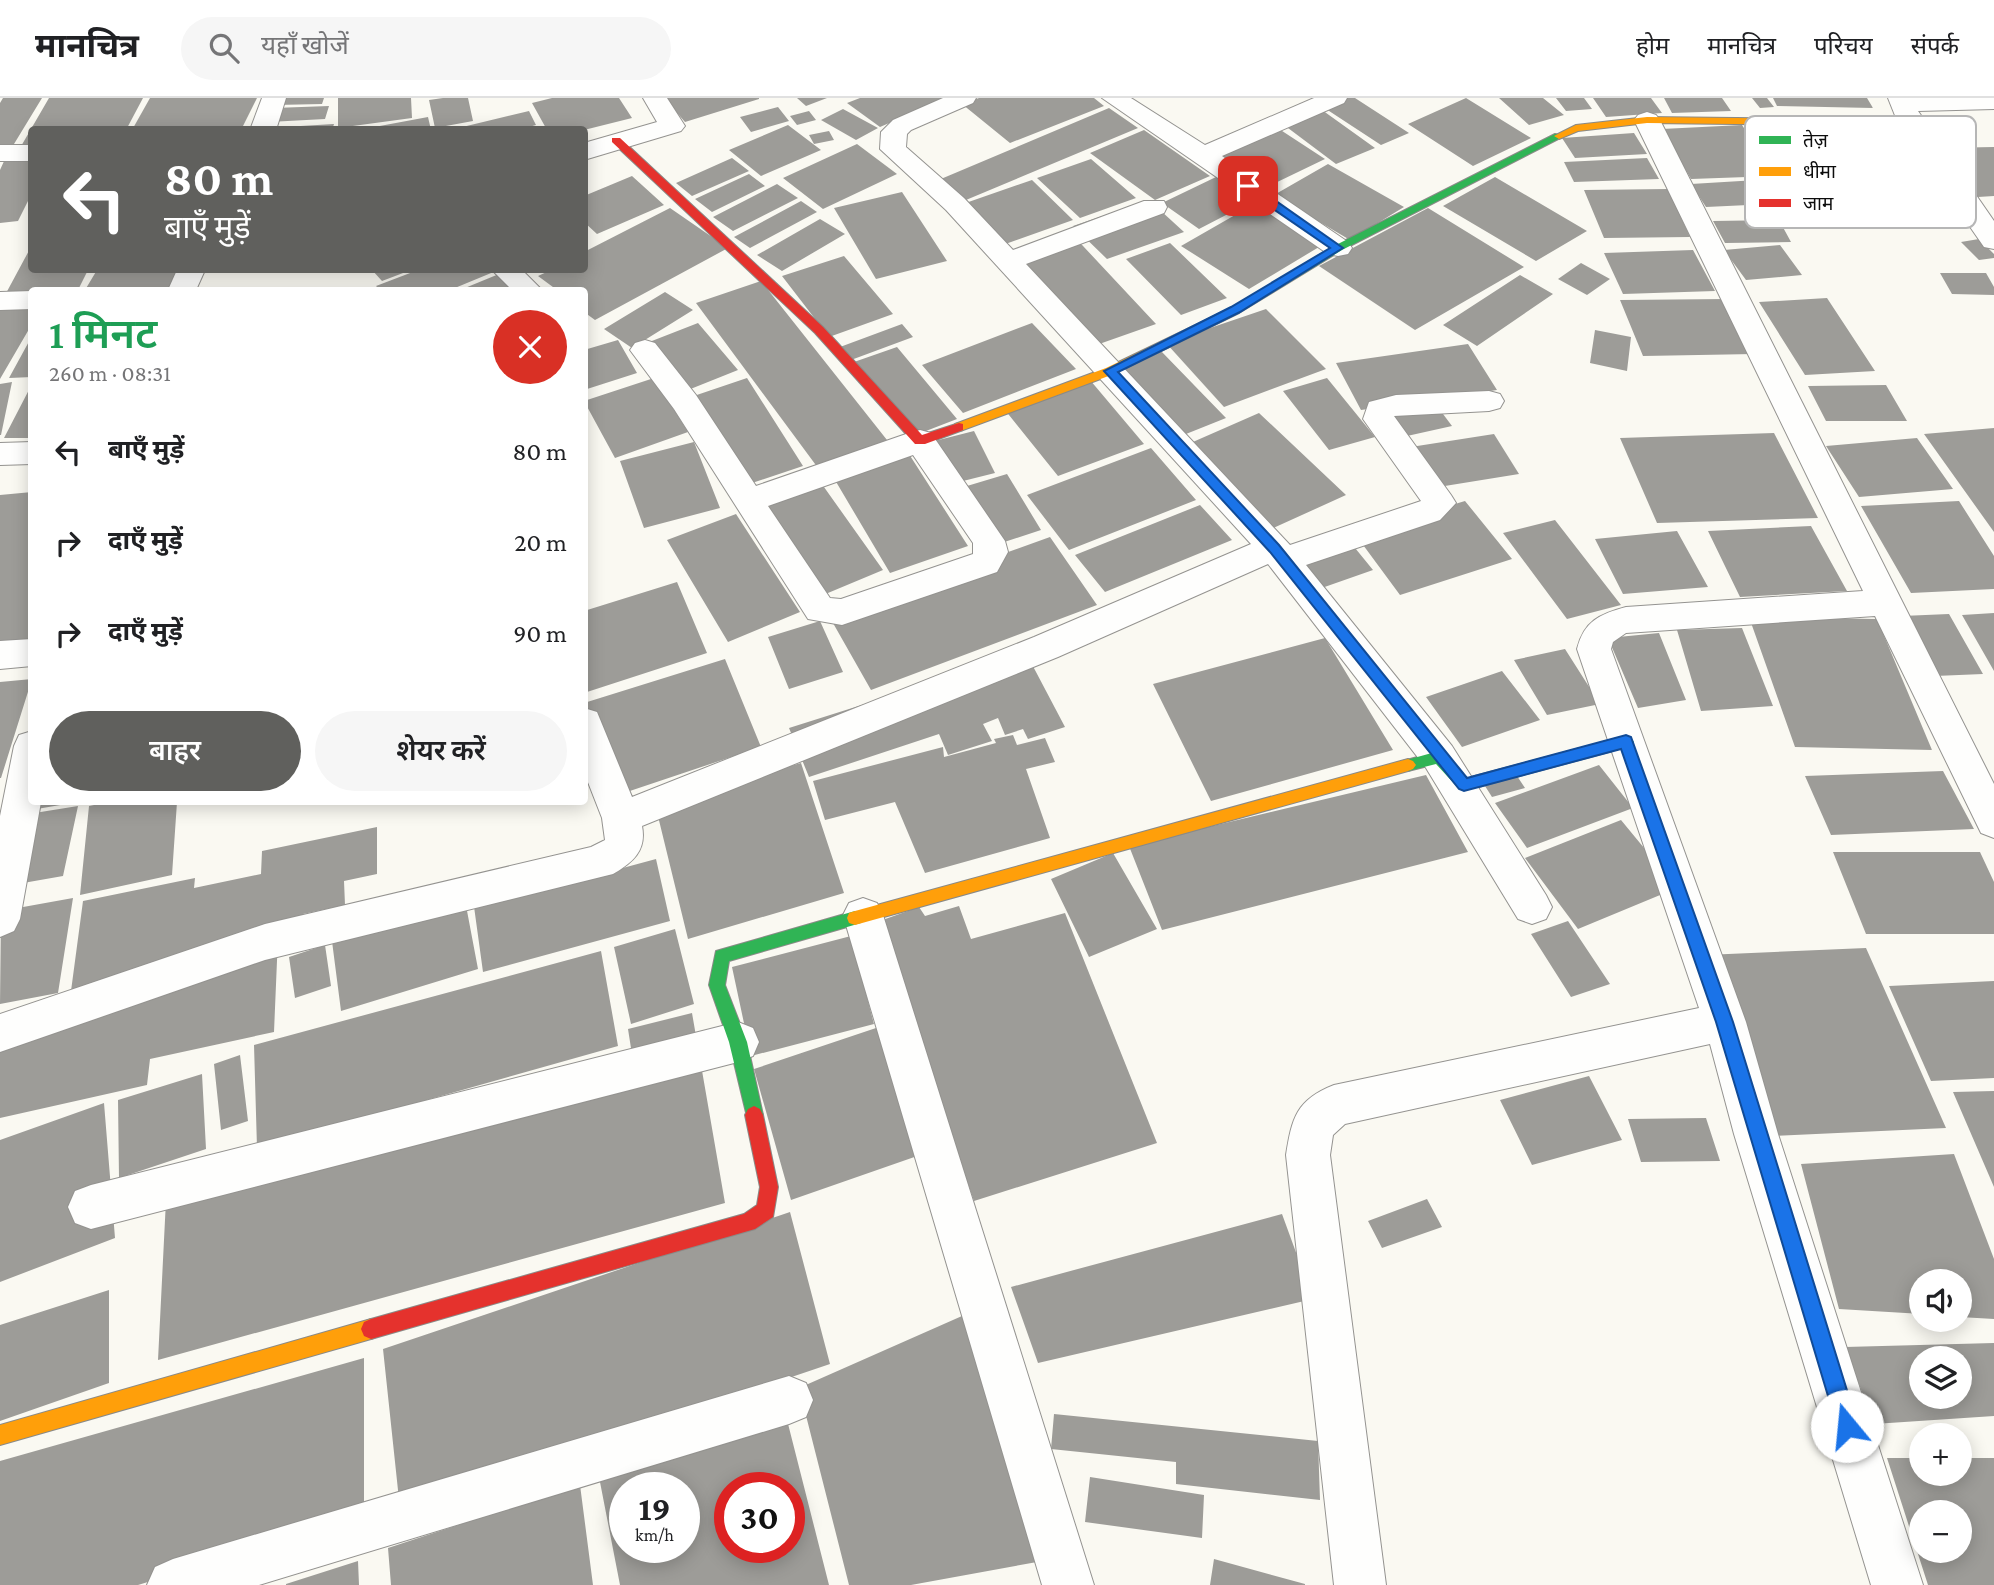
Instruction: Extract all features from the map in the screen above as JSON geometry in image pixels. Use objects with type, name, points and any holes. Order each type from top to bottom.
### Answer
[{"type":"street","points":[[264,126],[274,98]]},
{"type":"street","points":[[588,150],[616,140],[672,126],[655,98]]},
{"type":"street","points":[[964,98],[902,125],[894,132],[893,149],[955,204],[1279,554],[1464,785],[1626,741]]},
{"type":"street","points":[[1114,98],[1203,155],[1338,248]]},
{"type":"street","points":[[1203,155],[1335,98]]},
{"type":"street","points":[[748,501],[1110,371],[1235,310],[1338,248],[1576,128],[1647,120],[1994,102]]},
{"type":"street","points":[[1647,120],[1994,822]]},
{"type":"street","points":[[616,140],[819,330],[920,441],[989,541],[991,552],[985,563],[842,612],[820,610],[685,402],[645,350]]},
{"type":"street","points":[[0,153],[28,153]]},
{"type":"street","points":[[1008,261],[1154,207]]},
{"type":"street","points":[[1976,214],[1994,241]]},
{"type":"street","points":[[509,273],[525,287]]},
{"type":"street","points":[[0,301],[28,300]]},
{"type":"street","points":[[621,818],[1279,554],[1429,512],[1440,503],[1378,419],[1380,409],[1395,405],[1489,401]]},
{"type":"street","points":[[0,454],[28,453]]},
{"type":"street","points":[[1885,602],[1626,620],[1607,625],[1597,634],[1594,649],[1725,1022],[1760,1147],[1897,1585]]},
{"type":"street","points":[[0,655],[28,652]]},
{"type":"street","points":[[0,1033],[265,942],[391,909],[599,862],[620,851],[625,837],[621,818],[588,732]]},
{"type":"street","points":[[1439,757],[1532,907]]},
{"type":"street","points":[[0,1436],[748,1222],[766,1210],[769,1187],[738,1042],[717,985],[722,956],[1439,757]]},
{"type":"street","points":[[0,919],[28,768]]},
{"type":"street","points":[[863,915],[1068,1585]]},
{"type":"street","points":[[1360,1585],[1308,1155],[1313,1124],[1334,1107],[1725,1022]]},
{"type":"street","points":[[92,1206],[738,1042]]},
{"type":"street","points":[[173,1585],[789,1400]]},
{"type":"building","points":[[3,98],[42,98],[14,144],[0,145],[0,103]]},
{"type":"building","points":[[49,98],[143,98],[128,126],[33,126]]},
{"type":"building","points":[[150,98],[257,98],[243,126],[134,126]]},
{"type":"building","points":[[278,98],[324,98],[322,104],[275,105]]},
{"type":"building","points":[[338,98],[411,98],[412,118],[338,126]]},
{"type":"building","points":[[468,98],[473,121],[435,126],[429,100]]},
{"type":"building","points":[[552,98],[619,98],[632,118],[588,129],[588,126],[545,126],[532,103]]},
{"type":"building","points":[[664,98],[759,98],[759,99],[685,122]]},
{"type":"building","points":[[797,98],[827,98],[806,106]]},
{"type":"building","points":[[860,98],[947,98],[880,127],[847,103]]},
{"type":"building","points":[[979,98],[1094,98],[1104,106],[1010,143],[962,104]]},
{"type":"building","points":[[1344,98],[1355,98],[1409,133],[1381,145],[1323,107]]},
{"type":"building","points":[[1466,98],[1531,138],[1473,166],[1408,124]]},
{"type":"building","points":[[1499,98],[1543,98],[1564,115],[1529,125]]},
{"type":"building","points":[[1556,98],[1584,98],[1592,109],[1566,111]]},
{"type":"building","points":[[1593,98],[1651,98],[1662,113],[1606,117]]},
{"type":"building","points":[[1664,98],[1722,98],[1731,111],[1672,113]]},
{"type":"building","points":[[1752,98],[1767,98],[1774,107],[1760,108]]},
{"type":"building","points":[[1773,98],[1867,98],[1873,108],[1777,106]]},
{"type":"building","points":[[329,106],[325,119],[269,122],[274,108]]},
{"type":"building","points":[[778,107],[789,121],[751,132],[740,117]]},
{"type":"building","points":[[1109,108],[1138,128],[954,205],[929,184]]},
{"type":"building","points":[[843,109],[878,128],[856,140],[821,120]]},
{"type":"building","points":[[1322,110],[1375,148],[1336,164],[1284,125]]},
{"type":"building","points":[[529,111],[536,125],[532,126],[467,126]]},
{"type":"building","points":[[809,111],[816,120],[797,125],[790,116]]},
{"type":"building","points":[[428,117],[430,126],[380,126]]},
{"type":"building","points":[[334,124],[333,126],[301,126]]},
{"type":"building","points":[[788,125],[821,150],[761,176],[729,150]]},
{"type":"building","points":[[1742,125],[1745,130],[1745,177],[1691,179],[1662,129]]},
{"type":"building","points":[[1276,127],[1325,159],[1265,188],[1216,155]]},
{"type":"building","points":[[1144,130],[1210,176],[1155,200],[1090,153]]},
{"type":"building","points":[[829,131],[834,140],[814,144],[809,135]]},
{"type":"building","points":[[1634,133],[1647,154],[1575,158],[1562,138]]},
{"type":"building","points":[[28,134],[28,148],[20,148]]},
{"type":"building","points":[[857,144],[897,174],[823,209],[783,178]]},
{"type":"building","points":[[1976,147],[1994,147],[1994,196],[1978,197],[1976,194]]},
{"type":"building","points":[[28,157],[28,201],[18,221],[0,223],[0,170],[5,159]]},
{"type":"building","points":[[732,158],[749,171],[692,196],[676,183]]},
{"type":"building","points":[[1647,158],[1659,179],[1574,182],[1564,162]]},
{"type":"building","points":[[1091,159],[1136,198],[1080,218],[1037,178]]},
{"type":"building","points":[[1328,164],[1404,207],[1350,240],[1274,195]]},
{"type":"building","points":[[749,174],[765,186],[712,212],[695,199]]},
{"type":"building","points":[[632,176],[664,205],[597,234],[588,226],[588,194]]},
{"type":"building","points":[[1216,177],[1253,201],[1199,229],[1162,203]]},
{"type":"building","points":[[1495,177],[1587,231],[1536,261],[1443,206]]},
{"type":"building","points":[[1032,180],[1073,220],[997,247],[957,206]]},
{"type":"building","points":[[1745,181],[1745,205],[1706,207],[1691,184]]},
{"type":"building","points":[[777,184],[798,198],[733,231],[713,217]]},
{"type":"building","points":[[1668,189],[1690,237],[1604,238],[1584,190]]},
{"type":"building","points":[[902,192],[947,261],[876,279],[834,208]]},
{"type":"building","points":[[1149,200],[1184,232],[1107,259],[1073,226]]},
{"type":"building","points":[[801,201],[817,212],[750,248],[734,237]]},
{"type":"building","points":[[1256,203],[1324,244],[1249,289],[1181,246]]},
{"type":"building","points":[[670,208],[728,248],[595,320],[588,315],[588,287],[553,287],[538,276],[544,273],[588,273],[588,250]]},
{"type":"building","points":[[1428,208],[1524,267],[1415,330],[1319,266]]},
{"type":"building","points":[[820,219],[845,234],[782,271],[757,255]]},
{"type":"building","points":[[1713,221],[1745,221],[1745,228],[1783,228],[1791,242],[1725,243]]},
{"type":"building","points":[[1069,231],[1156,324],[1085,349],[1001,254]]},
{"type":"building","points":[[1979,239],[1994,254],[1994,258],[1979,260],[1961,242]]},
{"type":"building","points":[[1170,243],[1227,298],[1181,315],[1126,259]]},
{"type":"building","points":[[1780,245],[1802,275],[1746,280],[1724,250]]},
{"type":"building","points":[[1693,250],[1715,291],[1623,294],[1604,253]]},
{"type":"building","points":[[28,252],[28,273],[86,273],[80,287],[28,287],[28,296],[4,297]]},
{"type":"building","points":[[844,256],[893,314],[829,337],[782,276]]},
{"type":"building","points":[[1581,263],[1610,279],[1587,295],[1558,279]]},
{"type":"building","points":[[95,273],[176,273],[169,287],[87,287]]},
{"type":"building","points":[[375,273],[403,273],[382,281]]},
{"type":"building","points":[[410,273],[491,273],[457,287],[376,286]]},
{"type":"building","points":[[1940,273],[1986,273],[1994,287],[1994,295],[1952,294]]},
{"type":"building","points":[[499,274],[513,287],[467,287]]},
{"type":"building","points":[[1520,275],[1553,294],[1477,346],[1443,325]]},
{"type":"building","points":[[761,281],[887,440],[818,468],[696,303]]},
{"type":"building","points":[[665,292],[693,310],[632,348],[604,329]]},
{"type":"building","points":[[1827,298],[1875,371],[1805,375],[1759,302]]},
{"type":"building","points":[[1727,299],[1754,354],[1643,356],[1620,300]]},
{"type":"building","points":[[28,308],[28,331],[0,379],[0,309]]},
{"type":"building","points":[[1266,309],[1326,369],[1224,407],[1166,343]]},
{"type":"building","points":[[698,323],[738,370],[678,394],[639,346]]},
{"type":"building","points":[[1032,323],[1076,369],[963,413],[922,365]]},
{"type":"building","points":[[902,324],[913,337],[851,360],[840,347]]},
{"type":"building","points":[[1595,330],[1631,337],[1627,371],[1590,363]]},
{"type":"building","points":[[618,340],[637,373],[588,389],[588,349]]},
{"type":"building","points":[[28,343],[28,377],[9,378]]},
{"type":"building","points":[[1468,344],[1497,390],[1361,410],[1336,363]]},
{"type":"building","points":[[897,347],[957,419],[913,436],[854,362]]},
{"type":"building","points":[[1161,351],[1226,418],[1176,438],[1111,370]]},
{"type":"building","points":[[654,378],[688,432],[615,458],[588,408],[588,400]]},
{"type":"building","points":[[747,378],[803,466],[731,490],[679,401]]},
{"type":"building","points":[[1327,378],[1375,437],[1329,450],[1283,391]]},
{"type":"building","points":[[1090,380],[1144,444],[1058,476],[1005,410]]},
{"type":"building","points":[[12,382],[1,435],[0,435],[0,384]]},
{"type":"building","points":[[1886,385],[1907,421],[1826,421],[1808,386]]},
{"type":"building","points":[[28,392],[28,438],[4,438]]},
{"type":"building","points":[[1437,406],[1452,426],[1389,440],[1375,420]]},
{"type":"building","points":[[1259,413],[1346,495],[1269,530],[1186,445]]},
{"type":"building","points":[[1994,428],[1994,532],[1924,434]]},
{"type":"building","points":[[974,431],[995,473],[939,487],[919,445]]},
{"type":"building","points":[[1774,433],[1818,518],[1657,523],[1620,438]]},
{"type":"building","points":[[1494,434],[1519,474],[1420,490],[1398,449]]},
{"type":"building","points":[[1917,438],[1953,489],[1859,497],[1826,446]]},
{"type":"building","points":[[694,442],[720,508],[644,528],[620,461]]},
{"type":"building","points":[[1151,448],[1196,500],[1069,550],[1027,495]]},
{"type":"building","points":[[907,451],[968,546],[890,573],[832,475]]},
{"type":"building","points":[[814,473],[883,570],[804,603],[737,501]]},
{"type":"building","points":[[1007,474],[1041,530],[980,550],[947,492]]},
{"type":"building","points":[[28,492],[28,639],[0,642],[0,495]]},
{"type":"building","points":[[1465,501],[1512,559],[1400,595],[1355,534]]},
{"type":"building","points":[[1959,501],[1994,556],[1994,589],[1911,593],[1861,506]]},
{"type":"building","points":[[1200,505],[1232,540],[1105,592],[1075,555]]},
{"type":"building","points":[[736,514],[800,612],[728,642],[667,540]]},
{"type":"building","points":[[1555,520],[1621,605],[1567,619],[1503,533]]},
{"type":"building","points":[[1811,526],[1847,591],[1740,597],[1708,531]]},
{"type":"building","points":[[1677,531],[1708,587],[1623,594],[1595,539]]},
{"type":"building","points":[[1342,532],[1373,570],[1316,590],[1287,550]]},
{"type":"building","points":[[1050,537],[1097,605],[871,690],[829,616]]},
{"type":"building","points":[[677,582],[707,653],[588,692],[588,610]]},
{"type":"building","points":[[1994,613],[1994,671],[1962,615]]},
{"type":"building","points":[[1949,614],[1983,674],[1935,676],[1902,616]]},
{"type":"building","points":[[1749,617],[1877,619],[1932,750],[1795,747]]},
{"type":"building","points":[[820,621],[843,672],[789,689],[768,637]]},
{"type":"building","points":[[1742,628],[1773,706],[1701,711],[1677,630]]},
{"type":"building","points":[[1659,633],[1686,700],[1638,708],[1608,638]]},
{"type":"building","points":[[1325,638],[1393,750],[1211,801],[1153,684]]},
{"type":"building","points":[[1565,649],[1600,704],[1547,715],[1514,660]]},
{"type":"building","points":[[1026,653],[1065,727],[1028,739],[1023,729],[1005,735],[998,718],[983,724],[992,741],[948,755],[939,734],[809,777],[789,728]]},
{"type":"building","points":[[725,659],[761,747],[603,800],[588,755],[588,702]]},
{"type":"building","points":[[1502,671],[1540,720],[1462,747],[1426,697]]},
{"type":"building","points":[[28,679],[28,692],[1,778],[0,778],[0,682]]},
{"type":"building","points":[[1013,735],[1017,745],[1045,738],[1055,762],[1026,769],[1050,838],[925,873],[895,802],[825,820],[813,781],[943,747],[944,757],[996,743],[994,739]]},
{"type":"building","points":[[801,763],[844,893],[688,939],[655,804]]},
{"type":"building","points":[[1599,765],[1633,808],[1527,848],[1495,803]]},
{"type":"building","points":[[1943,771],[1974,829],[1831,835],[1805,776]]},
{"type":"building","points":[[1426,775],[1468,852],[1162,930],[1129,846]]},
{"type":"building","points":[[1517,776],[1525,788],[1492,797],[1485,786]]},
{"type":"building","points":[[32,805],[60,805],[31,810]]},
{"type":"building","points":[[177,805],[172,875],[80,895],[89,806]]},
{"type":"building","points":[[78,806],[63,876],[6,886],[22,815]]},
{"type":"building","points":[[1621,820],[1677,888],[1578,929],[1525,858]]},
{"type":"building","points":[[377,827],[377,874],[344,881],[345,905],[303,914],[302,932],[278,937],[274,1032],[150,1059],[147,1085],[0,1118],[0,1021],[69,1006],[83,901],[195,878],[194,888],[261,874],[262,851]]},
{"type":"building","points":[[1833,852],[1980,852],[1994,882],[1994,934],[1866,934]]},
{"type":"building","points":[[1113,853],[1157,929],[1089,957],[1051,879]]},
{"type":"building","points":[[656,859],[670,921],[483,972],[472,892],[534,892]]},
{"type":"building","points":[[461,879],[478,969],[341,1011],[329,918]]},
{"type":"building","points":[[73,898],[58,993],[0,1004],[1,911]]},
{"type":"building","points":[[959,906],[971,939],[1065,913],[1157,1143],[974,1201],[877,922],[919,907],[925,916]]},
{"type":"building","points":[[1568,921],[1610,984],[1571,997],[1531,934]]},
{"type":"building","points":[[675,929],[694,1004],[631,1024],[614,947]]},
{"type":"building","points":[[851,936],[874,1024],[751,1056],[732,967]]},
{"type":"building","points":[[325,945],[331,986],[295,998],[289,957]]},
{"type":"building","points":[[1866,948],[1946,1128],[1772,1136],[1705,955]]},
{"type":"building","points":[[601,951],[618,1046],[257,1148],[254,1045]]},
{"type":"building","points":[[1994,981],[1994,1078],[1931,1081],[1889,986]]},
{"type":"building","points":[[692,1013],[725,1203],[158,1360],[167,1180],[633,1061],[628,1029]]},
{"type":"building","points":[[879,1027],[923,1154],[791,1200],[754,1069]]},
{"type":"building","points":[[240,1055],[248,1121],[221,1130],[214,1064]]},
{"type":"building","points":[[202,1074],[206,1149],[119,1178],[118,1100]]},
{"type":"building","points":[[1589,1076],[1622,1140],[1532,1165],[1500,1100]]},
{"type":"building","points":[[1994,1091],[1994,1187],[1953,1092]]},
{"type":"building","points":[[104,1103],[115,1238],[0,1282],[0,1140]]},
{"type":"building","points":[[1706,1118],[1720,1161],[1641,1162],[1628,1119]]},
{"type":"building","points":[[1954,1154],[1994,1259],[1994,1319],[1972,1318],[1972,1269],[1909,1269],[1909,1313],[1839,1309],[1801,1164]]},
{"type":"building","points":[[1427,1199],[1442,1227],[1382,1248],[1368,1221]]},
{"type":"building","points":[[790,1212],[830,1364],[400,1509],[383,1349]]},
{"type":"building","points":[[1282,1214],[1313,1299],[1038,1363],[1011,1287]]},
{"type":"building","points":[[109,1290],[109,1383],[0,1421],[0,1325]]},
{"type":"building","points":[[962,1316],[1037,1562],[911,1585],[849,1585],[799,1388]]},
{"type":"building","points":[[1994,1343],[1994,1416],[1874,1424],[1845,1347]]},
{"type":"building","points":[[364,1358],[364,1516],[138,1585],[0,1585],[0,1461]]},
{"type":"building","points":[[785,1412],[800,1472],[714,1472],[714,1563],[805,1563],[805,1491],[829,1585],[620,1585],[616,1563],[700,1563],[700,1472],[626,1472]]},
{"type":"building","points":[[1054,1414],[1318,1441],[1320,1500],[1176,1484],[1176,1462],[1051,1449]]},
{"type":"building","points":[[1887,1458],[1909,1458],[1909,1486],[1972,1486],[1972,1458],[1994,1458],[1994,1585],[1928,1585],[1921,1563],[1972,1563],[1972,1500],[1909,1500],[1909,1526]]},
{"type":"building","points":[[1090,1477],[1204,1495],[1202,1538],[1085,1522]]},
{"type":"building","points":[[609,1479],[609,1528],[600,1482]]},
{"type":"building","points":[[580,1485],[593,1585],[391,1585],[388,1548]]},
{"type":"building","points":[[1214,1559],[1305,1584],[1305,1585],[1210,1585]]},
{"type":"building","points":[[358,1561],[359,1585],[286,1585],[286,1584]]},
{"type":"traffic: fast","points":[[1235,310],[1338,248],[1559,136]]},
{"type":"traffic: fast","points":[[1408,765],[1439,757],[1464,785],[1626,742]]},
{"type":"traffic: fast","points":[[754,1115],[738,1042],[717,985],[722,956],[855,918]]},
{"type":"traffic: slow","points":[[1559,136],[1576,128],[1647,120],[1745,121]]},
{"type":"traffic: slow","points":[[959,427],[1110,371],[1235,310]]},
{"type":"traffic: slow","points":[[855,918],[1408,765]]},
{"type":"traffic: slow","points":[[0,1435],[371,1329]]},
{"type":"traffic: jam","points":[[616,140],[819,330],[920,441],[959,427]]},
{"type":"traffic: jam","points":[[371,1329],[748,1222],[766,1210],[769,1187],[754,1115]]},
{"type":"route","points":[[1248,186],[1338,248],[1235,310],[1110,371],[1274,548],[1464,785],[1626,741],[1690,929],[1725,1022],[1756,1134],[1847,1426]]}]
